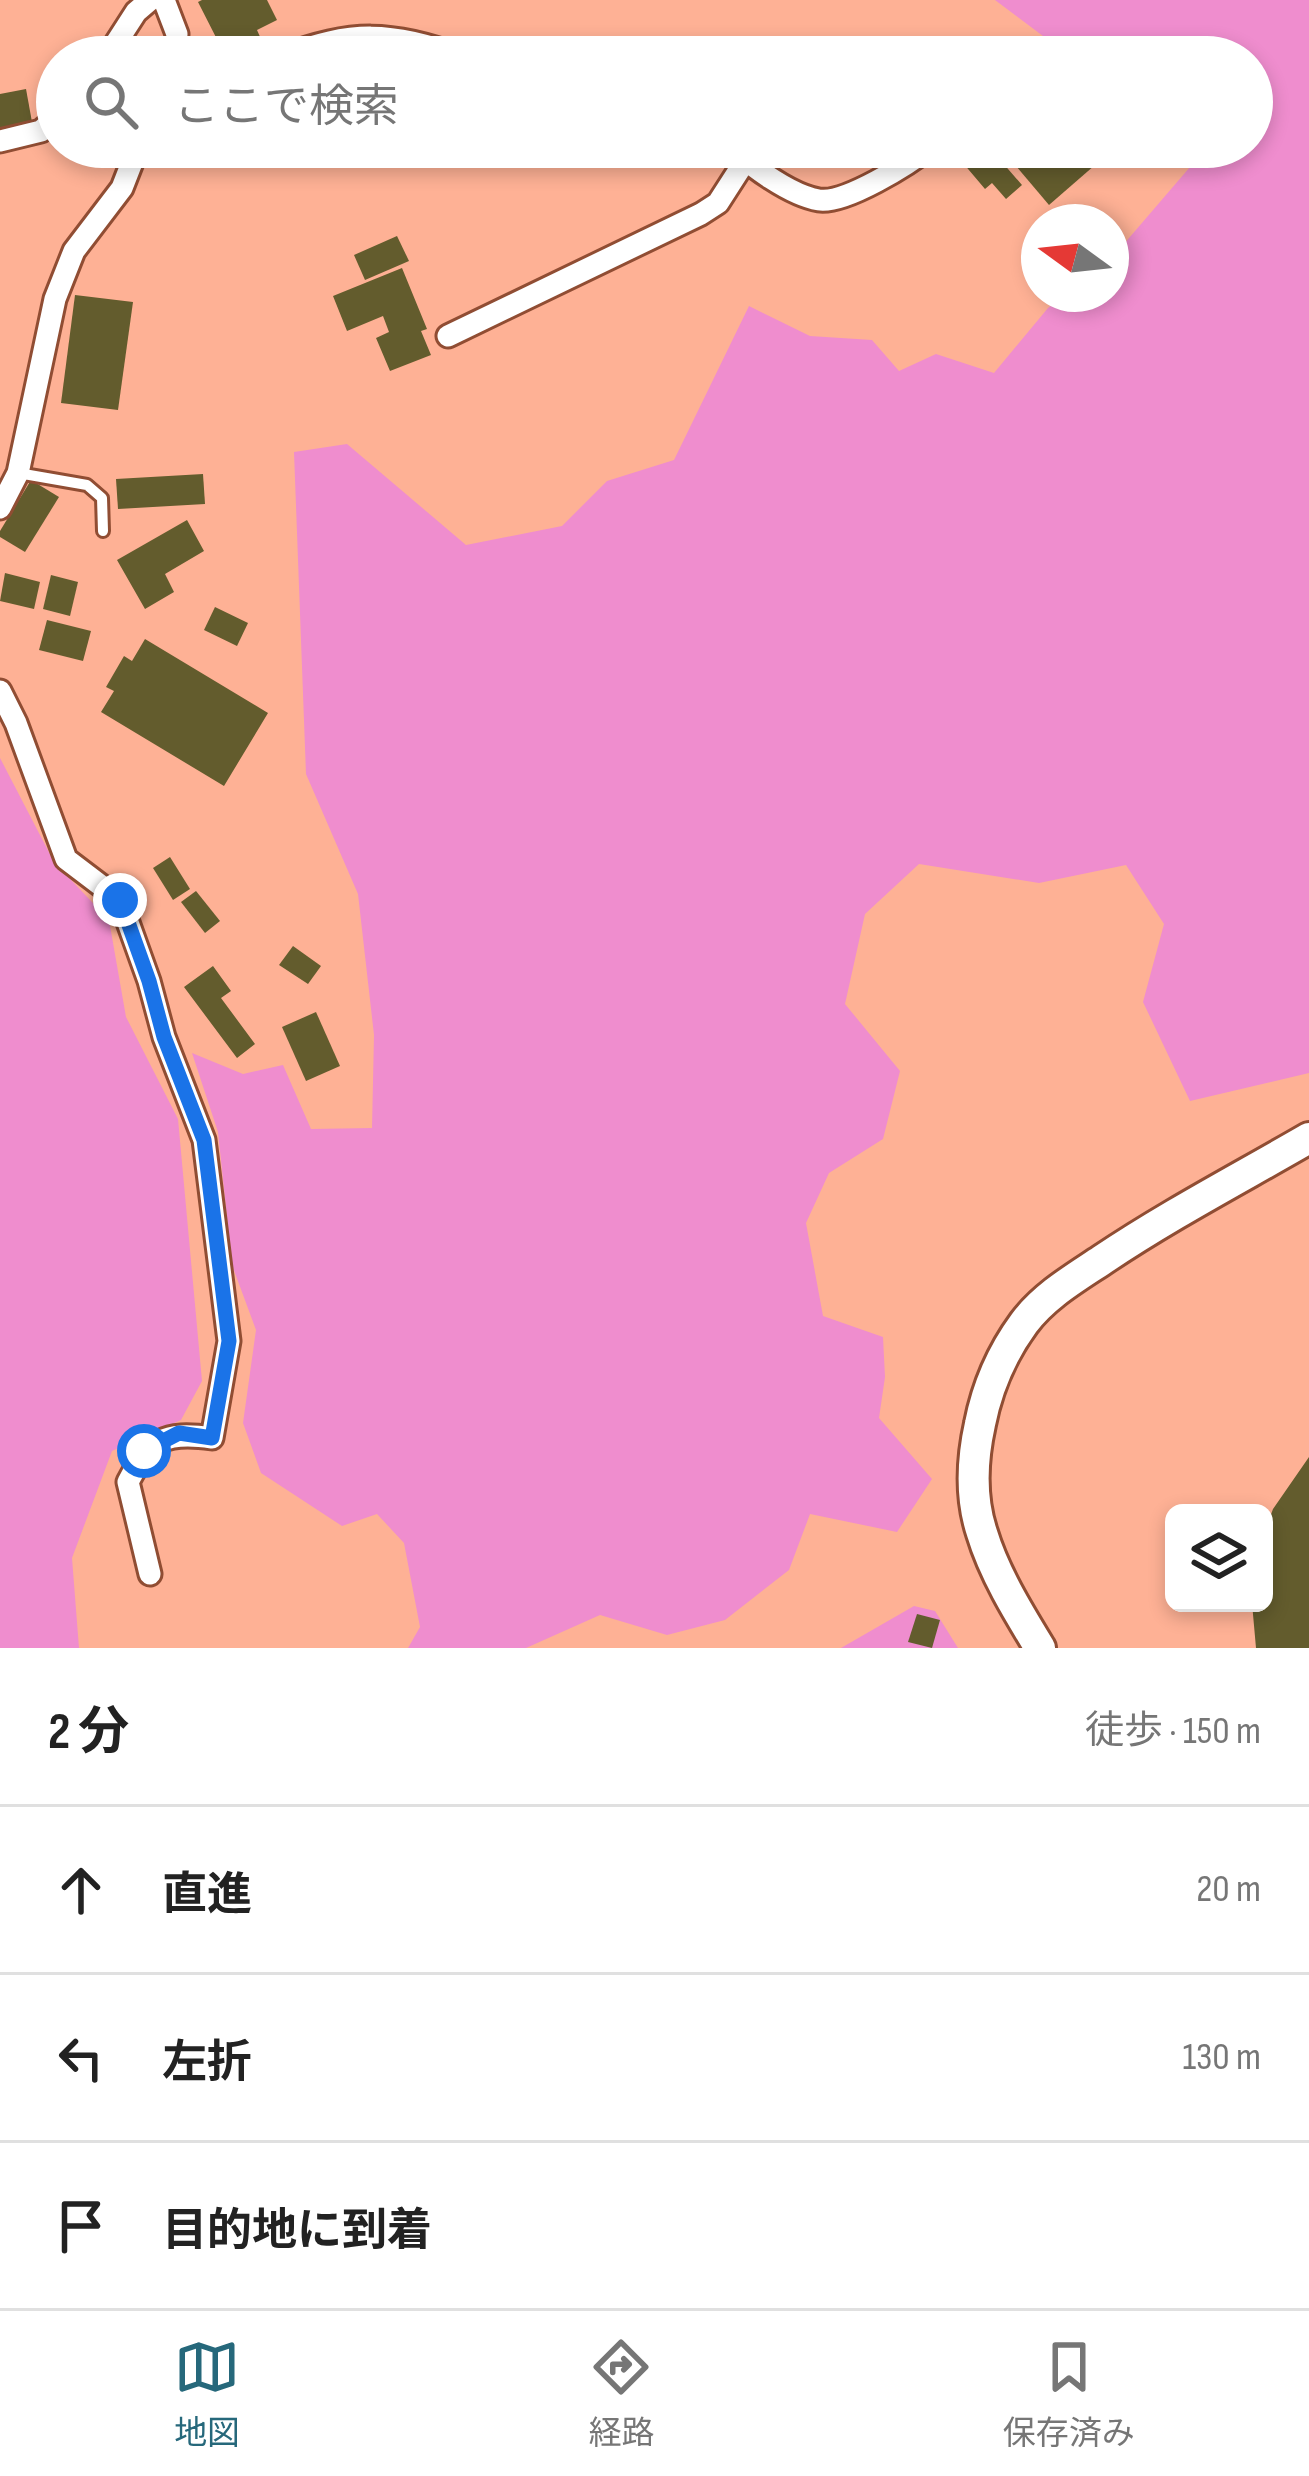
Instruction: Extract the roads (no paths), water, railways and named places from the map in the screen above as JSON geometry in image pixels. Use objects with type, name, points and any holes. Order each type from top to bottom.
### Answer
[{"type":"street","points":[[121,36],[150,0]]},
{"type":"street","points":[[164,0],[177,36]]},
{"type":"street","points":[[0,141],[36,132]]},
{"type":"street","points":[[7,489],[56,299],[74,251],[122,188],[130,168]]},
{"type":"street","points":[[448,335],[701,214],[718,202],[731,168]]},
{"type":"street","points":[[762,168],[818,200],[839,200],[894,168]]},
{"type":"street","points":[[0,692],[66,859],[120,900],[164,1037],[204,1140],[229,1341],[212,1438],[179,1433],[144,1451],[128,1482],[150,1574]]},
{"type":"street","points":[[1040,1648],[997,1570],[982,1533],[973,1490],[975,1444],[984,1402],[1001,1360],[1026,1321],[1062,1286],[1309,1138]]},
{"type":"lane","points":[[7,489],[87,485],[102,498],[103,531]]}]
